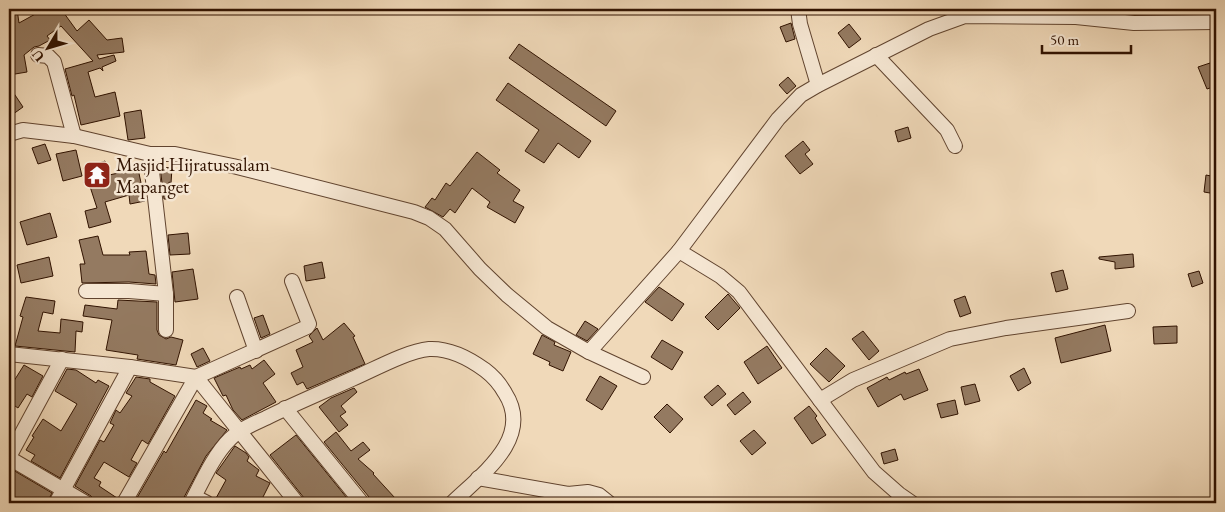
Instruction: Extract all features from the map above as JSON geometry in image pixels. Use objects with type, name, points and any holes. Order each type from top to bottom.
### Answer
[{"type":"street","points":[[798,9],[800,24],[818,85]]},
{"type":"street","points":[[589,352],[679,251],[778,119],[801,95],[818,85],[929,28],[965,16],[1076,17],[1134,23],[1216,22]]},
{"type":"street","points":[[38,55],[48,56],[54,62],[74,136]]},
{"type":"street","points":[[876,55],[947,130],[955,146]]},
{"type":"street","points":[[9,134],[23,130],[74,136],[150,154],[175,154],[233,166],[414,212],[429,218],[445,229],[480,269],[507,295],[547,328],[589,352],[643,377]]},
{"type":"street","points":[[150,154],[166,294],[166,330]]},
{"type":"street","points":[[679,251],[720,276],[739,292],[874,472],[912,503]]},
{"type":"street","points":[[9,354],[130,367],[196,377],[300,331],[309,324],[292,281]]},
{"type":"street","points":[[86,290],[166,294]]},
{"type":"street","points":[[237,297],[256,351]]},
{"type":"street","points":[[820,400],[853,380],[950,339],[1006,328],[1128,311]]},
{"type":"street","points":[[198,501],[222,448],[239,431],[285,408],[413,353],[430,349],[446,351],[479,366],[496,380],[510,401],[515,419],[510,439],[502,452],[452,503]]},
{"type":"street","points":[[62,359],[9,458],[60,497],[86,503]]},
{"type":"street","points":[[60,497],[130,367]]},
{"type":"street","points":[[196,377],[297,503]]},
{"type":"street","points":[[124,503],[196,377]]},
{"type":"street","points":[[285,408],[362,503]]},
{"type":"street","points":[[478,478],[568,494],[588,492],[599,495],[609,503]]},
{"type":"building","points":[[9,9],[17,9],[19,23],[39,12],[37,9],[61,9],[77,31],[89,20],[107,40],[122,38],[124,52],[97,55],[99,59],[114,55],[116,61],[102,67],[103,71],[100,68],[88,72],[95,97],[115,92],[120,116],[81,125],[74,95],[72,96],[65,69],[93,61],[61,26],[47,36],[50,40],[34,47],[24,55],[27,72],[9,75]]},
{"type":"building","points":[[791,23],[795,39],[786,42],[780,27]]},
{"type":"building","points":[[849,24],[861,39],[849,48],[838,33]]},
{"type":"building","points":[[519,44],[616,111],[606,126],[509,58]]},
{"type":"building","points":[[1213,62],[1216,70],[1216,86],[1207,89],[1198,67]]},
{"type":"building","points":[[788,77],[796,86],[787,94],[779,85]]},
{"type":"building","points":[[508,83],[591,141],[579,158],[558,143],[544,163],[525,151],[539,130],[496,100]]},
{"type":"building","points":[[9,86],[23,107],[9,117]]},
{"type":"building","points":[[141,110],[145,138],[128,140],[124,113]]},
{"type":"building","points":[[908,127],[911,138],[898,142],[895,131]]},
{"type":"building","points":[[803,141],[810,150],[805,154],[813,164],[800,174],[785,156]]},
{"type":"building","points":[[45,144],[51,160],[38,164],[32,148]]},
{"type":"building","points":[[76,150],[82,176],[63,181],[56,154]]},
{"type":"building","points":[[477,152],[500,170],[497,173],[520,190],[513,201],[524,207],[515,223],[487,207],[490,202],[472,188],[455,213],[450,209],[443,217],[425,207],[432,198],[435,200],[446,183],[450,186]]},
{"type":"building","points":[[105,161],[109,175],[138,169],[145,201],[130,204],[129,195],[105,202],[111,222],[89,228],[85,211],[97,208],[84,168]]},
{"type":"building","points":[[160,167],[172,168],[168,199],[164,199]]},
{"type":"building","points":[[1206,175],[1216,177],[1216,194],[1204,192]]},
{"type":"building","points":[[50,213],[57,237],[27,245],[20,222]]},
{"type":"building","points":[[188,233],[190,254],[170,255],[168,235]]},
{"type":"building","points":[[98,236],[103,255],[130,255],[129,252],[146,251],[149,274],[155,275],[156,284],[129,282],[82,283],[80,264],[85,264],[79,240]]},
{"type":"building","points":[[1133,254],[1134,267],[1115,269],[1115,262],[1099,259],[1099,257]]},
{"type":"building","points":[[49,257],[53,276],[21,283],[17,265]]},
{"type":"building","points":[[322,262],[325,278],[306,281],[304,266]]},
{"type":"building","points":[[193,269],[198,299],[175,302],[172,272]]},
{"type":"building","points":[[1063,270],[1068,289],[1056,292],[1051,273]]},
{"type":"building","points":[[1199,271],[1203,283],[1192,287],[1188,274]]},
{"type":"building","points":[[659,287],[684,304],[672,321],[645,302]]},
{"type":"building","points":[[728,294],[740,308],[718,330],[705,317]]},
{"type":"building","points":[[965,296],[971,313],[960,317],[954,300]]},
{"type":"building","points":[[26,297],[55,301],[53,314],[43,312],[38,331],[60,333],[61,319],[83,322],[82,332],[76,331],[75,352],[15,346],[23,317],[20,316]]},
{"type":"building","points":[[118,300],[157,302],[157,330],[159,335],[166,339],[171,337],[183,340],[176,365],[137,359],[138,355],[106,350],[112,320],[83,316],[85,305],[117,309]]},
{"type":"building","points":[[263,315],[270,334],[261,338],[254,318]]},
{"type":"building","points":[[585,321],[598,329],[587,341],[576,335]]},
{"type":"building","points":[[344,323],[355,336],[353,337],[365,364],[307,389],[303,382],[297,385],[291,373],[303,367],[296,350],[313,342],[309,336],[317,328],[323,340]]},
{"type":"building","points":[[1105,325],[1111,351],[1061,363],[1055,338]]},
{"type":"building","points":[[1177,326],[1177,343],[1154,344],[1153,327]]},
{"type":"building","points":[[863,331],[879,351],[869,360],[852,339]]},
{"type":"building","points":[[542,335],[555,342],[554,345],[571,352],[563,371],[549,365],[550,362],[533,354]]},
{"type":"building","points":[[662,340],[683,352],[672,370],[651,357]]},
{"type":"building","points":[[767,346],[782,368],[758,384],[744,362]]},
{"type":"building","points":[[203,348],[210,361],[197,367],[191,354]]},
{"type":"building","points":[[826,348],[845,366],[829,382],[810,364]]},
{"type":"building","points":[[264,360],[275,374],[263,383],[276,402],[242,420],[233,410],[226,395],[223,396],[214,378],[240,367],[241,369],[250,365],[252,369]]},
{"type":"building","points":[[24,365],[43,376],[32,397],[27,394],[18,408],[9,402],[9,394],[14,386],[12,384]]},
{"type":"building","points":[[1024,368],[1031,383],[1018,391],[1010,376]]},
{"type":"building","points":[[67,369],[76,370],[96,383],[98,380],[109,386],[60,478],[31,461],[35,455],[26,450],[43,419],[61,431],[77,404],[55,391]]},
{"type":"building","points":[[919,369],[928,390],[904,400],[901,394],[878,407],[867,388],[887,377],[889,380],[905,372],[906,374]]},
{"type":"building","points":[[600,376],[617,386],[602,410],[586,400]]},
{"type":"building","points":[[136,377],[150,379],[150,382],[175,396],[148,444],[142,440],[131,460],[137,463],[129,477],[104,462],[94,478],[101,482],[99,486],[117,498],[115,503],[95,503],[91,496],[75,486],[100,440],[104,442],[114,425],[110,423],[116,410],[120,413],[132,396],[126,393]]},
{"type":"building","points":[[975,384],[980,401],[965,405],[961,387]]},
{"type":"building","points":[[718,385],[726,394],[712,406],[704,397]]},
{"type":"building","points":[[354,388],[357,392],[341,406],[346,412],[340,416],[348,425],[339,432],[319,407],[331,398]]},
{"type":"building","points":[[743,392],[751,402],[735,415],[727,405]]},
{"type":"building","points":[[196,400],[207,406],[203,413],[212,419],[210,420],[227,430],[206,456],[181,503],[134,503],[164,451],[166,453]]},
{"type":"building","points":[[955,400],[958,414],[941,418],[937,404]]},
{"type":"building","points":[[667,404],[683,419],[670,433],[654,417]]},
{"type":"building","points":[[809,406],[817,416],[815,418],[826,435],[812,444],[794,418]]},
{"type":"building","points":[[754,430],[766,443],[752,455],[740,441]]},
{"type":"building","points":[[336,432],[351,451],[363,442],[370,450],[358,459],[374,473],[395,498],[390,503],[371,503],[369,497],[324,442]]},
{"type":"building","points":[[296,435],[351,503],[308,503],[270,455]]},
{"type":"building","points":[[235,446],[246,453],[249,457],[247,461],[259,470],[256,476],[270,483],[261,501],[258,500],[256,503],[216,503],[215,500],[226,480],[216,473]]},
{"type":"building","points":[[895,449],[898,460],[884,464],[881,453]]},
{"type":"building","points":[[13,470],[52,493],[47,503],[9,503],[9,477]]},
{"type":"place","name":"Masjid Hijratussalam Mapanget","points":[[97,175]]}]
